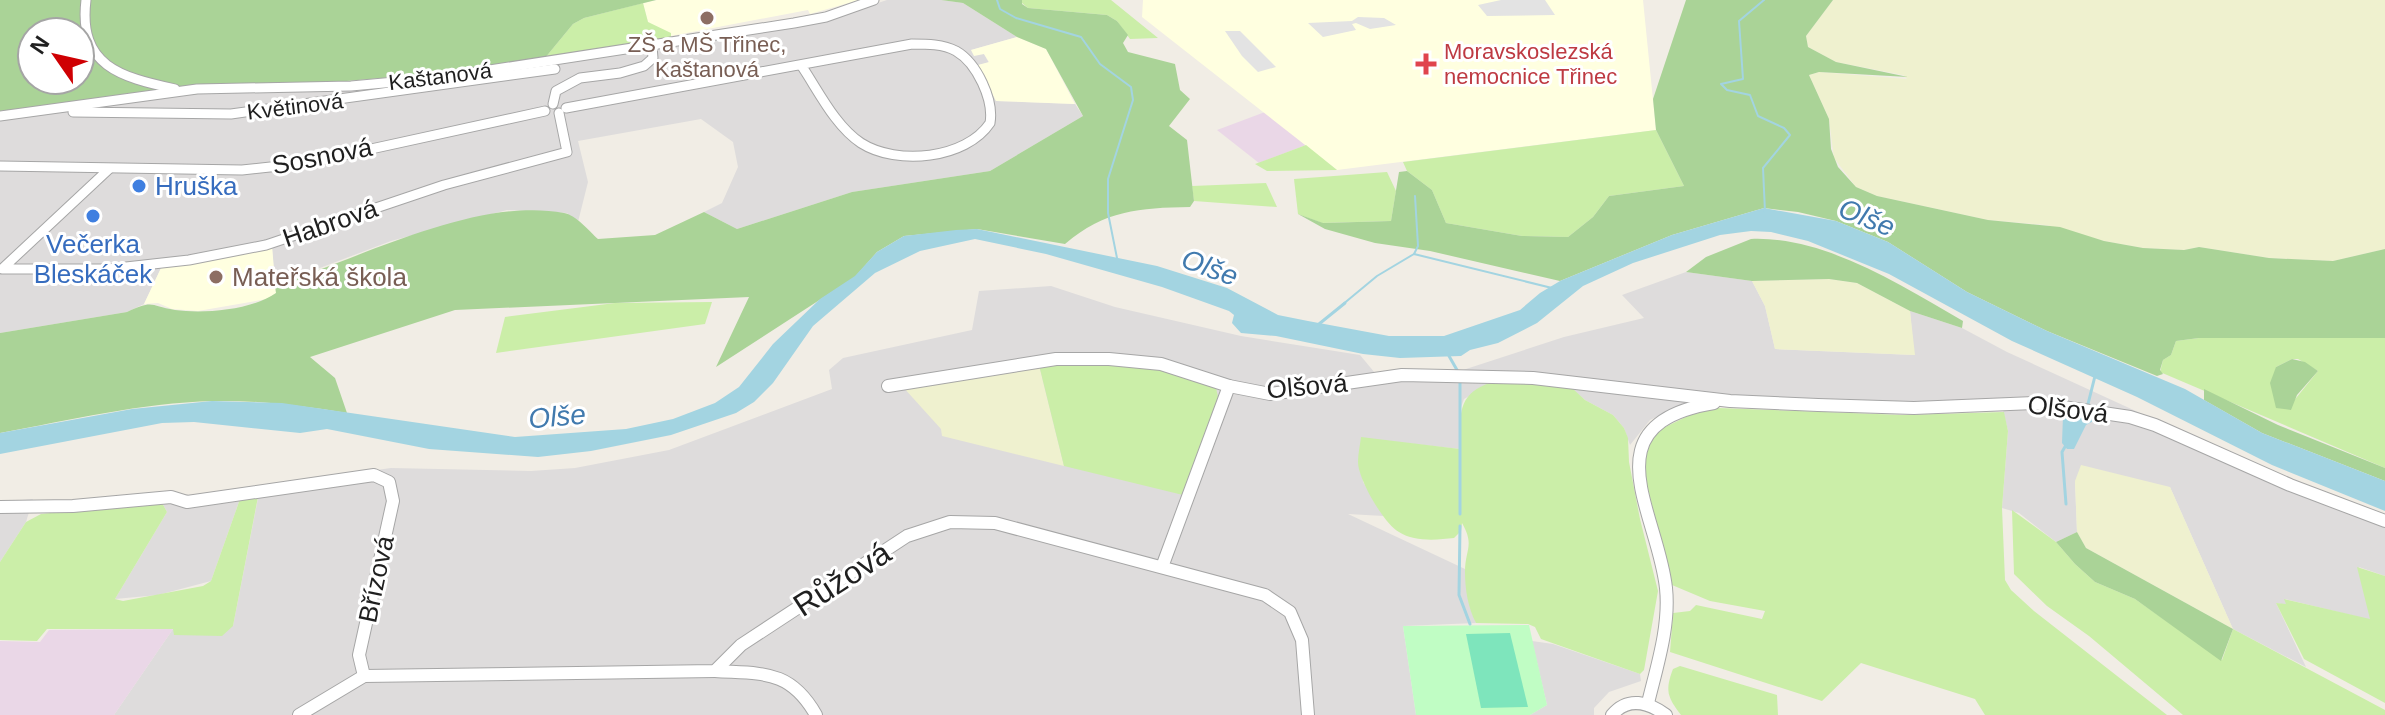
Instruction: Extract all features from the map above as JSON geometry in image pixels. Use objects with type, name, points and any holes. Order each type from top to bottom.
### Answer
[{"type":"street","points":[[86,0],[84,39],[93,57],[130,76],[183,91]]},
{"type":"street","name":"Kaštanová","points":[[0,116],[183,91],[351,86],[438,78],[826,17],[874,0]]},
{"type":"street","name":"Sosnová","points":[[0,166],[242,170],[307,163],[556,109],[912,44],[936,44],[957,50],[969,61],[991,106],[991,123],[984,134],[965,145],[943,151],[914,156],[875,151],[857,141],[801,65]]},
{"type":"street","points":[[556,109],[556,91],[570,80],[595,73],[632,72],[646,66],[653,58],[652,46]]},
{"type":"street","name":"Květinová","points":[[32,112],[231,114],[555,69]]},
{"type":"street","name":"Habrová","points":[[109,169],[2,269],[108,269],[189,260],[266,245],[444,185],[567,152],[556,109]]},
{"type":"street","name":"Olšová","points":[[888,386],[1056,359],[1096,359],[1161,364],[1229,386],[1270,394],[1402,375],[1533,378],[1730,401],[1914,408],[2036,403],[2119,415],[2155,425],[2290,485],[2385,521]]},
{"type":"street","points":[[1162,567],[1229,386]]},
{"type":"street","name":"Olšová","points":[[1648,703],[1664,618],[1666,588],[1639,484],[1636,457],[1639,445],[1663,420],[1703,404],[1730,401]]},
{"type":"street","name":"Břízová","points":[[3,506],[73,506],[171,497],[187,502],[374,475],[389,482],[393,501],[359,655],[364,676]]},
{"type":"street","name":"Růžová","points":[[715,671],[741,645],[907,536],[935,523],[967,519],[995,523],[1265,595],[1290,612],[1302,640],[1308,715]]},
{"type":"street","points":[[299,715],[364,676],[715,671],[784,677],[807,697],[816,715]]},
{"type":"street","points":[[1612,715],[1625,703],[1648,703],[1666,715]]},
{"type":"shaded area","name":"ZŠ a MŠ Třinec, Kaštanová","points":[[657,0],[859,0],[810,14],[808,10],[671,36],[648,22],[643,3]]},
{"type":"shaded area","points":[[887,0],[963,3],[1017,37],[971,50],[984,54],[989,63],[978,65],[996,101],[1075,104],[1083,116],[990,171],[852,192],[737,229],[704,212],[722,203],[738,167],[733,142],[701,119],[578,141],[588,182],[578,222],[567,213],[507,210],[391,241],[275,285],[272,247],[161,268],[144,304],[127,312],[0,333],[0,120],[198,94],[348,90],[836,17]]},
{"type":"shaded area","name":"Moravskoslezská nemocnice Třinec","points":[[1143,0],[1643,0],[1656,130],[1337,170],[1142,17]]},
{"type":"shaded area","points":[[1501,0],[1545,0],[1555,15],[1487,16],[1478,5]]},
{"type":"shaded area","points":[[1833,0],[2385,0],[2385,249],[2333,261],[2269,258],[2199,247],[2184,250],[2143,248],[2046,225],[1988,220],[1877,196],[1856,187],[1834,158],[1829,119],[1809,75],[1819,72],[1907,79],[1903,75],[1836,62],[1808,47],[1806,36]]},
{"type":"shaded area","points":[[1358,17],[1384,18],[1396,25],[1370,29],[1356,23],[1352,24],[1356,30],[1323,37],[1308,23],[1352,21]]},
{"type":"shaded area","points":[[1225,31],[1240,31],[1276,67],[1258,72],[1242,56]]},
{"type":"shaded area","points":[[1017,37],[1046,49],[1075,104],[996,101],[978,65],[989,62],[984,54],[974,56],[971,50]]},
{"type":"shaded area","points":[[1265,112],[1306,145],[1259,163],[1217,130]]},
{"type":"shaded area","name":"Mateřská škola","points":[[272,246],[276,293],[267,299],[198,311],[172,309],[158,303],[144,304],[161,268]]},
{"type":"shaded area","points":[[1686,272],[1752,281],[1765,306],[1775,349],[1914,355],[1910,311],[1962,328],[2007,352],[2291,482],[2385,517],[2385,576],[2359,567],[2371,620],[2285,599],[2287,605],[2276,603],[2306,667],[2233,629],[2170,487],[2075,482],[2077,532],[2056,542],[2019,513],[2002,508],[2008,431],[2000,398],[1939,403],[1689,401],[1650,420],[1630,445],[1624,428],[1613,415],[1585,400],[1570,387],[1473,394],[1464,399],[1460,410],[1460,449],[1361,438],[1363,482],[1384,516],[1348,514],[1465,569],[1469,601],[1476,623],[1403,626],[1416,715],[114,715],[173,629],[233,626],[258,498],[240,499],[211,581],[158,595],[115,599],[167,512],[161,501],[173,493],[192,496],[391,468],[531,471],[575,468],[669,450],[832,389],[829,370],[843,358],[972,330],[979,291],[1051,286],[1115,307],[1241,336],[1360,355],[1375,373],[1463,370],[1564,337],[1644,318],[1622,295]]},
{"type":"shaded area","points":[[1829,279],[1857,283],[1910,311],[1915,355],[1775,349],[1765,306],[1752,281]]},
{"type":"shaded area","points":[[1039,365],[1064,466],[942,436],[941,429],[903,387]]},
{"type":"shaded area","points":[[2081,465],[2170,487],[2233,629],[2086,548],[2077,532],[2075,481]]},
{"type":"shaded area","points":[[33,499],[26,522],[0,562],[0,502]]},
{"type":"shaded area","points":[[173,629],[114,715],[0,715],[0,641],[40,642],[49,630]]},
{"type":"shaded area","points":[[1532,641],[1553,644],[1640,674],[1641,681],[1609,692],[1594,708],[1594,715],[1530,715],[1547,705]]},
{"type":"green space","points":[[0,0],[656,0],[584,18],[573,24],[545,58],[486,69],[0,111]]},
{"type":"green space","points":[[941,0],[1022,0],[1028,8],[1107,15],[1117,21],[1128,35],[1123,43],[1128,52],[1175,64],[1180,90],[1190,99],[1169,126],[1187,140],[1194,201],[1190,207],[1123,213],[1094,224],[1065,244],[977,229],[904,236],[877,252],[855,277],[716,367],[749,297],[455,310],[310,357],[335,378],[347,413],[264,403],[186,402],[0,433],[0,333],[127,312],[147,305],[187,311],[241,307],[276,293],[275,286],[418,233],[494,213],[530,210],[569,214],[598,239],[655,235],[704,212],[737,229],[852,192],[990,171],[1083,116],[1046,49],[1017,37],[963,3]]},
{"type":"green space","points":[[1022,0],[1111,0],[1158,38],[1130,39],[1117,21],[1107,15],[1028,8]]},
{"type":"green space","points":[[1686,0],[1833,0],[1806,36],[1808,47],[1836,62],[1908,77],[1819,72],[1809,75],[1829,119],[1831,149],[1838,167],[1856,187],[1877,196],[1988,220],[2060,227],[2104,241],[2143,248],[2184,250],[2199,247],[2269,258],[2333,261],[2385,249],[2385,338],[2199,338],[2176,341],[2171,355],[2163,360],[2160,370],[2163,374],[2157,376],[2047,331],[1967,292],[1888,242],[1836,221],[1798,212],[1764,208],[1672,235],[1560,281],[1430,251],[1375,243],[1325,229],[1298,214],[1323,223],[1391,221],[1399,172],[1407,171],[1432,190],[1446,223],[1522,236],[1568,237],[1593,217],[1609,196],[1684,186],[1656,130],[1653,99]]},
{"type":"green space","points":[[643,3],[648,22],[671,33],[671,38],[545,58],[573,24],[584,18]]},
{"type":"green space","points":[[1656,130],[1684,186],[1609,196],[1593,217],[1568,237],[1522,236],[1446,223],[1432,190],[1407,171],[1403,162]]},
{"type":"green space","points":[[1306,145],[1337,170],[1267,171],[1255,164]]},
{"type":"green space","points":[[1387,172],[1396,191],[1391,221],[1322,223],[1298,214],[1294,179]]},
{"type":"green space","points":[[1266,183],[1277,207],[1194,201],[1192,186]]},
{"type":"green space","points":[[1751,239],[1806,245],[1861,265],[1963,321],[1962,328],[1910,311],[1857,283],[1829,279],[1752,281],[1686,272],[1706,257]]},
{"type":"green space","points":[[712,302],[705,324],[496,353],[505,317],[615,303]]},
{"type":"green space","points":[[2199,338],[2385,338],[2385,468],[2160,372],[2163,360],[2171,355],[2176,341]],"holes":[[[2298,359],[2318,371],[2292,403],[2276,367]]]},
{"type":"green space","points":[[2292,359],[2305,362],[2318,371],[2297,395],[2291,410],[2276,408],[2270,383],[2276,367]]},
{"type":"green space","points":[[1062,362],[1160,366],[1215,383],[1218,397],[1183,495],[1064,466],[1039,365]]},
{"type":"green space","points":[[1497,381],[1571,387],[1585,400],[1613,415],[1624,428],[1640,519],[1658,591],[1644,670],[1640,674],[1541,639],[1535,627],[1528,624],[1476,623],[1466,592],[1469,543],[1462,523],[1461,531],[1454,538],[1426,540],[1405,535],[1386,520],[1367,490],[1358,462],[1361,437],[1460,449],[1461,415],[1467,398],[1484,385]]},
{"type":"green space","points":[[2204,389],[2278,425],[2385,468],[2385,481],[2262,433],[2204,400]]},
{"type":"green space","points":[[1718,408],[1903,415],[2004,412],[2008,431],[2002,508],[2005,580],[2011,590],[2034,611],[2167,715],[1985,715],[1975,699],[1861,663],[1822,701],[1670,652],[1673,613],[1690,611],[1696,605],[1762,619],[1765,611],[1710,601],[1672,585],[1642,466],[1650,439],[1661,429],[1690,415]]},
{"type":"green space","points":[[258,497],[233,626],[222,636],[174,635],[173,629],[47,629],[37,641],[0,640],[0,562],[26,522],[41,514],[161,501],[167,512],[115,599],[123,601],[203,586],[211,581],[240,499]]},
{"type":"green space","points":[[2012,510],[2056,542],[2095,582],[2135,599],[2222,660],[2233,629],[2385,710],[2385,715],[2183,715],[2089,636],[2047,606],[2014,574]]},
{"type":"green space","points":[[2077,532],[2086,548],[2233,629],[2221,661],[2135,599],[2095,582],[2056,542]]},
{"type":"green space","points":[[2357,567],[2385,576],[2385,703],[2304,659],[2276,603],[2286,604],[2284,599],[2370,619]]},
{"type":"green space","points":[[1529,625],[1547,705],[1530,715],[1416,715],[1403,626]]},
{"type":"green space","points":[[1510,633],[1528,707],[1481,708],[1466,634]]},
{"type":"green space","points":[[1680,666],[1777,695],[1778,715],[1681,715],[1670,698],[1668,688],[1673,669]]},
{"type":"water","points":[[1764,208],[1836,221],[1888,242],[1967,292],[2047,331],[2185,389],[2262,433],[2385,481],[2385,511],[2272,465],[2137,397],[2012,341],[1889,274],[1808,241],[1771,232],[1751,231],[1720,235],[1633,263],[1583,286],[1537,323],[1498,343],[1470,350],[1461,356],[1400,358],[1363,354],[1276,336],[1241,333],[1232,323],[1234,315],[1229,311],[1162,287],[1046,254],[975,239],[920,251],[875,273],[813,326],[773,383],[754,402],[736,413],[671,435],[591,451],[538,457],[429,449],[327,429],[300,433],[194,422],[162,423],[0,454],[0,433],[132,409],[212,401],[282,403],[515,437],[626,429],[673,419],[715,403],[739,387],[773,344],[820,299],[855,276],[877,252],[904,236],[977,229],[1157,266],[1227,288],[1278,315],[1389,336],[1444,336],[1520,310],[1560,281],[1672,235]]},
{"type":"water","points":[[2068,412],[2097,419],[2086,425],[2074,449],[2067,449],[2062,443],[2063,416]]},
{"type":"waterway","points":[[997,0],[1000,9],[1016,18],[1081,37],[1100,64],[1131,87],[1133,100],[1108,179],[1108,213],[1117,258]]},
{"type":"waterway","points":[[1764,0],[1739,21],[1743,79],[1721,84],[1727,90],[1750,95],[1758,116],[1784,128],[1790,135],[1763,168],[1765,212]]},
{"type":"waterway","points":[[1414,254],[1418,246],[1415,196]]},
{"type":"waterway","points":[[1342,305],[1377,276],[1414,254]]},
{"type":"waterway","points":[[1414,254],[1552,288]]},
{"type":"waterway","points":[[1319,324],[1345,303]]},
{"type":"waterway","points":[[1449,356],[1457,370]]},
{"type":"waterway","points":[[2088,404],[2095,376]]},
{"type":"waterway","points":[[1460,382],[1460,514]]},
{"type":"waterway","points":[[2066,445],[2062,452],[2066,504]]},
{"type":"waterway","points":[[1460,526],[1459,595],[1470,624]]},
{"type":"place","name":"ZŠ a MŠ Třinec, Kaštanová","points":[[707,18]]},
{"type":"place","name":"Moravskoslezská nemocnice Třinec","points":[[1426,64]]},
{"type":"place","name":"Hruška","points":[[139,186]]},
{"type":"place","name":"Večerka Bleskáček","points":[[93,216]]},
{"type":"place","name":"Mateřská škola","points":[[216,277]]},
{"type":"water label","name":"Olše","points":[[1867,217]]},
{"type":"water label","name":"Olše","points":[[1210,267]]},
{"type":"water label","name":"Olše","points":[[557,416]]}]
